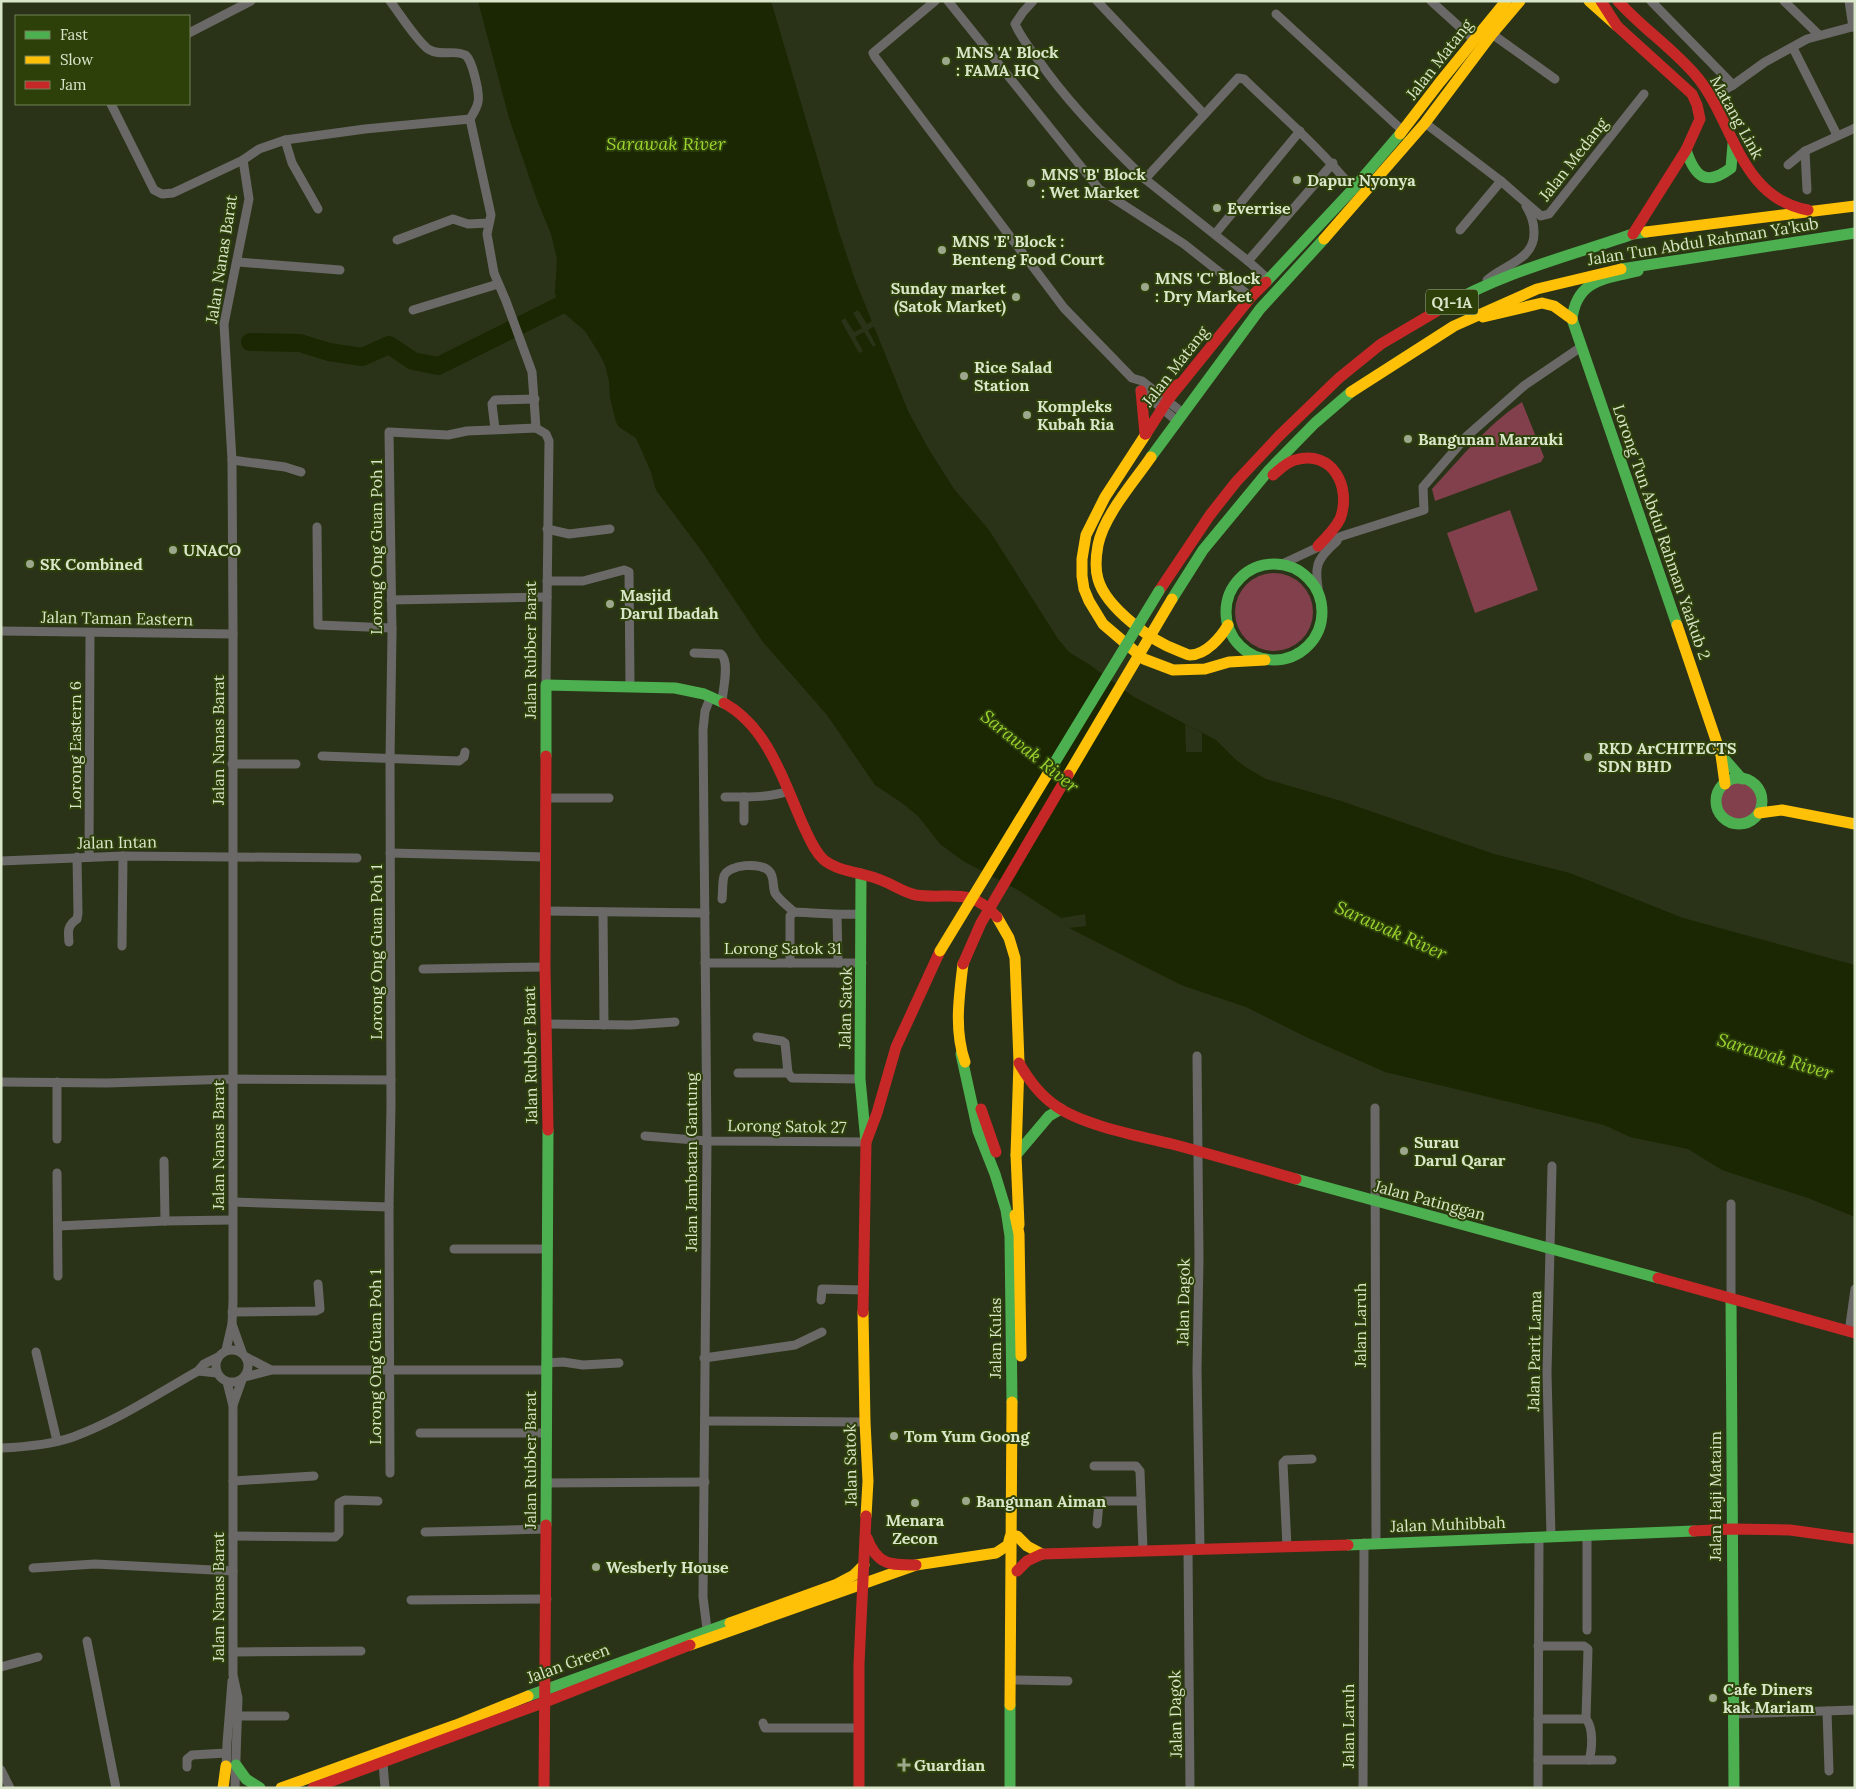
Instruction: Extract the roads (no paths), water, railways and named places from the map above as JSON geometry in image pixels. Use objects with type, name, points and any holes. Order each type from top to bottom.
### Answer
[{"type":"main road","name":"Jalan Matang","points":[[1265,660],[1229,662],[1204,669],[1173,670],[1158,666],[1144,659],[1103,624],[1089,601],[1084,589],[1082,576],[1082,559],[1086,535],[1105,497],[1164,405],[1251,296],[1353,189],[1403,131],[1506,1]]},
{"type":"main road","name":"Jalan Matang","points":[[1228,626],[1220,638],[1213,644],[1204,650],[1190,655],[1165,646],[1123,615],[1105,594],[1098,580],[1096,565],[1098,544],[1107,520],[1260,309],[1304,262],[1425,123],[1492,34],[1520,1]]},
{"type":"main road","points":[[1589,1],[1617,26]]},
{"type":"main road","name":"Matang Link","points":[[1601,1],[1617,26],[1692,94],[1697,105],[1700,120],[1686,150],[1633,234]]},
{"type":"main road","name":"Matang Link","points":[[1618,1],[1630,16],[1683,62],[1712,97],[1749,172],[1768,192],[1789,206],[1815,212]]},
{"type":"main road","points":[[1686,150],[1688,160],[1698,175],[1704,179],[1713,179],[1721,177],[1732,168],[1733,142]]},
{"type":"main road","name":"Jalan Tun Abdul Rahman Ya'kub","points":[[940,951],[1159,591],[1210,515],[1236,482],[1339,378],[1381,344],[1455,300],[1486,285],[1633,234],[1855,206]]},
{"type":"main road","name":"Jalan Tun Abdul Rahman Ya'kub","points":[[963,964],[981,923],[1203,550],[1269,470],[1315,424],[1358,386],[1454,326],[1537,289],[1617,268],[1855,233]]},
{"type":"main road","points":[[1473,317],[1490,316],[1542,303],[1554,306],[1572,319],[1574,303],[1583,290],[1595,283],[1638,272],[1658,262]]},
{"type":"main road","name":"Lorong Tun Abdul Rahman Yaakub 2","points":[[1572,319],[1721,755]]},
{"type":"main road","points":[[1156,392],[1167,390],[1182,383]]},
{"type":"main road","points":[[1140,391],[1145,434]]},
{"type":"main road","points":[[1247,496],[1284,466],[1298,459],[1322,459],[1334,469],[1344,491],[1340,518],[1332,531],[1318,546]]},
{"type":"main road","points":[[1271,565],[1290,567],[1304,574],[1315,586],[1319,595],[1322,616],[1317,634],[1306,648],[1292,657],[1265,660],[1248,653],[1231,635],[1228,626],[1226,606],[1232,588],[1238,580],[1257,568],[1271,565]]},
{"type":"main road","points":[[546,685],[684,689],[717,698]]},
{"type":"main road","name":"Jalan Rubber Barat","points":[[544,1788],[547,1249],[546,685]]},
{"type":"main road","name":"Jalan Kulas","points":[[717,698],[738,711],[756,728],[766,743],[813,846],[821,858],[829,864],[878,879],[917,895],[964,896],[982,902],[1006,927],[1012,941],[1015,958],[1019,1062],[1016,1155],[1021,1331],[1011,1629],[1010,1788]]},
{"type":"main road","points":[[1721,755],[1742,779],[1754,785],[1762,802],[1759,813],[1750,822],[1742,824],[1728,822],[1718,810],[1716,797],[1721,787],[1725,784],[1732,780],[1742,779]]},
{"type":"main road","points":[[1721,755],[1725,784]]},
{"type":"main road","points":[[1761,797],[1782,810]]},
{"type":"main road","points":[[1759,813],[1782,810],[1855,824]]},
{"type":"main road","name":"Jalan Satok","points":[[859,1788],[859,1664],[868,1482],[863,1290],[866,1142],[860,1079],[861,874]]},
{"type":"main road","name":"Jalan Satok","points":[[866,1142],[877,1113],[896,1047],[940,951]]},
{"type":"main road","name":"Jalan Kulas","points":[[963,964],[959,999],[961,1054],[978,1131],[1004,1201],[1010,1236],[1014,1532],[1017,1571],[1016,1609],[1011,1629]]},
{"type":"main road","name":"Jalan Kulas","points":[[961,1054],[972,1078],[1002,1169],[1019,1234]]},
{"type":"main road","name":"Jalan Patinggan","points":[[1019,1062],[1028,1078],[1061,1110],[1072,1116],[1375,1202],[1852,1332]]},
{"type":"main road","points":[[1016,1155],[1049,1116],[1061,1110]]},
{"type":"main road","name":"Jalan Haji Mataim","points":[[1730,1298],[1734,1788]]},
{"type":"main road","name":"Jalan Muhibbah","points":[[1017,1571],[1027,1561],[1042,1554],[1143,1550],[1287,1547],[1732,1529],[1790,1530],[1855,1539]]},
{"type":"main road","points":[[866,1534],[871,1551],[879,1560],[892,1565],[916,1565],[996,1553],[1008,1545],[1014,1532],[1027,1546],[1042,1554]]},
{"type":"main road","name":"Jalan Green","points":[[281,1788],[456,1725],[544,1689],[840,1583],[854,1575],[864,1565]]},
{"type":"main road","points":[[864,1585],[916,1565]]},
{"type":"main road","name":"Jalan Green","points":[[313,1788],[701,1641],[864,1585]]},
{"type":"main road","points":[[224,1788],[231,1765],[251,1784],[260,1788]]},
{"type":"street","points":[[190,32],[251,1]]},
{"type":"street","points":[[390,1],[422,44],[429,50],[438,54],[463,54],[470,60],[479,99],[470,119],[491,215],[487,234],[494,273],[532,372],[535,399],[536,428],[495,429],[492,404],[496,400],[535,399]]},
{"type":"street","points":[[935,1],[873,53],[1064,308],[1132,378],[1140,391],[1180,417]]},
{"type":"street","points":[[948,1],[1099,189],[1184,244],[1251,296]]},
{"type":"street","points":[[1033,1],[1015,24],[1022,39],[1057,86],[1099,135],[1145,179],[1267,278]]},
{"type":"street","points":[[1097,1],[1204,114]]},
{"type":"street","points":[[1431,1],[1474,40]]},
{"type":"street","points":[[1650,1],[1733,85]]},
{"type":"street","points":[[1784,1],[1819,36]]},
{"type":"street","points":[[1712,97],[1733,85],[1765,62],[1807,39],[1854,26],[1849,1]]},
{"type":"street","points":[[1276,14],[1403,131]]},
{"type":"street","points":[[1492,34],[1555,80]]},
{"type":"street","points":[[1793,48],[1837,135]]},
{"type":"street","points":[[1145,179],[1238,78],[1244,78],[1333,163],[1353,189]]},
{"type":"street","name":"Jalan Medang","points":[[1425,123],[1501,182],[1541,216],[1549,214],[1644,94]]},
{"type":"street","points":[[112,105],[154,190],[162,194],[173,193],[243,160],[259,150],[285,140],[365,129],[470,119]]},
{"type":"street","points":[[1788,165],[1805,151],[1855,128]]},
{"type":"street","points":[[1215,234],[1300,131]]},
{"type":"street","points":[[285,140],[292,163],[318,209]]},
{"type":"street","points":[[1805,151],[1807,190]]},
{"type":"street","name":"Jalan Nanas Barat","points":[[226,1350],[232,1324],[233,634],[232,460],[224,324],[238,262],[249,199],[243,160]]},
{"type":"street","points":[[1248,261],[1333,163]]},
{"type":"street","points":[[1460,230],[1501,182]]},
{"type":"street","points":[[1486,285],[1488,278],[1523,257],[1532,246],[1534,236],[1531,214],[1522,199]]},
{"type":"street","points":[[397,240],[453,220],[468,224],[489,223]]},
{"type":"street","points":[[238,262],[340,270]]},
{"type":"street","points":[[412,310],[498,284]]},
{"type":"street","points":[[1280,565],[1342,536],[1424,510],[1423,486],[1467,436],[1525,385],[1581,347]]},
{"type":"street","points":[[1132,378],[1142,381],[1156,392],[1164,405]]},
{"type":"street","name":"Jalan Rubber Barat","points":[[536,428],[546,434],[550,441],[547,528],[546,685]]},
{"type":"street","name":"Lorong Ong Guan Poh 1","points":[[390,1473],[390,759],[392,628],[389,432],[448,435],[467,431],[495,429]]},
{"type":"street","points":[[232,460],[301,472]]},
{"type":"street","points":[[317,527],[318,625],[392,628]]},
{"type":"street","points":[[547,528],[570,534],[610,529]]},
{"type":"street","points":[[1319,595],[1316,573],[1318,563],[1324,553],[1342,536]]},
{"type":"street","points":[[547,581],[576,582],[624,570],[629,572],[630,686]]},
{"type":"street","points":[[391,600],[547,597]]},
{"type":"street","name":"Jalan Taman Eastern","points":[[1,631],[233,634]]},
{"type":"street","name":"Lorong Eastern 6","points":[[89,857],[90,633]]},
{"type":"street","name":"Jalan Jambatan Gantung","points":[[694,654],[721,654],[724,656],[726,663],[717,698],[705,711],[703,730],[707,1140],[703,1597],[707,1630]]},
{"type":"street","points":[[322,756],[459,761],[464,757],[465,752]]},
{"type":"street","points":[[232,764],[296,764]]},
{"type":"street","points":[[725,796],[744,797],[778,794],[789,791]]},
{"type":"street","points":[[744,797],[744,821]]},
{"type":"street","points":[[546,798],[609,798]]},
{"type":"street","points":[[390,853],[546,857]]},
{"type":"street","points":[[122,946],[123,856]]},
{"type":"street","name":"Jalan Intan","points":[[1,861],[123,856],[357,858]]},
{"type":"street","points":[[69,942],[68,929],[70,924],[77,919],[78,913],[77,857]]},
{"type":"street","points":[[722,899],[724,876],[729,869],[760,866],[768,870],[773,877],[775,893],[794,912],[830,913],[836,915],[861,914]]},
{"type":"street","points":[[545,911],[705,913]]},
{"type":"street","points":[[603,912],[604,1025]]},
{"type":"street","points":[[790,963],[790,916],[794,912]]},
{"type":"street","points":[[836,915],[838,963]]},
{"type":"street","name":"Lorong Satok 31","points":[[705,963],[862,963]]},
{"type":"street","points":[[423,969],[545,967]]},
{"type":"street","points":[[547,1024],[604,1025],[675,1022]]},
{"type":"street","points":[[757,1037],[785,1043],[788,1073],[792,1078],[860,1079]]},
{"type":"street","name":"Jalan Dagok","points":[[1190,1788],[1197,1370],[1199,1151],[1197,1056]]},
{"type":"street","points":[[738,1073],[788,1073]]},
{"type":"street","points":[[1,1082],[107,1083],[233,1079],[391,1080]]},
{"type":"street","points":[[57,1082],[57,1139]]},
{"type":"street","name":"Jalan Laruh","points":[[1363,1788],[1370,1543],[1375,1108]]},
{"type":"street","name":"Lorong Satok 27","points":[[645,1136],[707,1140],[866,1142]]},
{"type":"street","points":[[164,1161],[165,1221]]},
{"type":"street","name":"Jalan Parit Lama","points":[[1538,1788],[1538,1646],[1545,1537],[1552,1166]]},
{"type":"street","points":[[57,1173],[58,1276]]},
{"type":"street","points":[[233,1202],[389,1207]]},
{"type":"street","name":"Jalan Haji Mataim","points":[[1730,1298],[1731,1204]]},
{"type":"street","points":[[58,1226],[232,1220]]},
{"type":"street","points":[[454,1249],[547,1249]]},
{"type":"street","points":[[232,1312],[316,1311],[320,1309],[318,1284]]},
{"type":"street","points":[[820,1300],[822,1289],[863,1290]]},
{"type":"street","points":[[1852,1332],[1855,1289]]},
{"type":"street","name":"Jalan Nanas Barat","points":[[232,1324],[244,1354]]},
{"type":"street","points":[[704,1358],[795,1345],[822,1332]]},
{"type":"street","points":[[1,1448],[30,1446],[71,1438],[106,1424],[198,1371],[204,1364],[218,1358],[226,1350],[237,1350],[272,1370]]},
{"type":"street","points":[[36,1352],[57,1441]]},
{"type":"street","points":[[243,1378],[248,1368],[244,1354]]},
{"type":"street","points":[[217,1373],[218,1358]]},
{"type":"street","points":[[198,1371],[217,1373],[227,1382],[232,1382],[272,1370],[389,1370],[546,1366],[563,1362],[583,1365],[620,1363]]},
{"type":"street","name":"Jalan Nanas Barat","points":[[233,1406],[243,1378]]},
{"type":"street","name":"Jalan Nanas Barat","points":[[227,1382],[233,1406],[233,1675],[238,1698],[231,1765],[235,1788]]},
{"type":"street","points":[[705,1421],[865,1422]]},
{"type":"street","points":[[420,1433],[546,1433]]},
{"type":"street","points":[[1287,1547],[1283,1463],[1286,1460],[1312,1459]]},
{"type":"street","points":[[1094,1466],[1136,1466],[1140,1471],[1143,1550]]},
{"type":"street","points":[[233,1481],[314,1476]]},
{"type":"street","points":[[546,1483],[705,1482]]},
{"type":"street","points":[[233,1536],[336,1537],[339,1533],[339,1503],[345,1500],[378,1501]]},
{"type":"street","points":[[1097,1524],[1099,1504],[1102,1501],[1141,1501]]},
{"type":"street","points":[[426,1532],[546,1530]]},
{"type":"street","points":[[1587,1536],[1587,1630]]},
{"type":"street","points":[[33,1568],[95,1564],[233,1571]]},
{"type":"street","points":[[410,1600],[546,1599]]},
{"type":"street","points":[[87,1641],[116,1788]]},
{"type":"street","points":[[1538,1646],[1584,1646],[1588,1649],[1586,1719],[1590,1726],[1591,1753],[1589,1760]]},
{"type":"street","points":[[233,1652],[361,1651]]},
{"type":"street","points":[[1,1667],[38,1656]]},
{"type":"street","points":[[231,1765],[226,1753],[233,1675]]},
{"type":"street","points":[[1011,1680],[1068,1681]]},
{"type":"street","points":[[1733,1714],[1855,1710]]},
{"type":"street","points":[[1827,1711],[1829,1771]]},
{"type":"street","points":[[237,1716],[285,1716]]},
{"type":"street","points":[[1538,1719],[1586,1719]]},
{"type":"street","points":[[763,1722],[765,1728],[859,1728]]},
{"type":"street","points":[[187,1767],[186,1759],[192,1755],[226,1753]]},
{"type":"street","points":[[1538,1760],[1612,1760]]},
{"type":"street","points":[[383,1763],[385,1788]]},
{"type":"street","points":[[1,1770],[10,1788]]},
{"type":"water","name":"Sarawak River","points":[[478,1],[771,1],[854,277],[908,411],[928,448],[954,489],[989,530],[1058,639],[1069,652],[1134,697],[1216,740],[1235,759],[1266,779],[1341,801],[1494,854],[1570,873],[1683,918],[1855,965],[1855,1217],[1808,1198],[1722,1170],[1688,1149],[1630,1137],[1604,1125],[1385,1072],[1306,1037],[1246,1007],[1181,985],[1069,928],[1061,918],[1018,890],[963,861],[940,844],[918,816],[875,785],[827,715],[763,642],[701,550],[656,490],[651,472],[636,438],[619,427],[616,422],[605,365],[585,331],[565,314],[559,306],[555,293],[557,259],[551,234],[537,200],[509,118]]},
{"type":"waterway","points":[[250,342],[300,343],[329,352],[362,357],[389,345],[413,361],[438,366],[581,295]]},
{"type":"place","name":"MNS 'A' Block : FAMA HQ","points":[[946,61]]},
{"type":"place","name":"Dapur Nyonya","points":[[1297,180]]},
{"type":"place","name":"MNS 'B' Block : Wet Market","points":[[1031,183]]},
{"type":"place","name":"Everrise","points":[[1217,208]]},
{"type":"place","name":"MNS 'E' Block : Benteng Food Court","points":[[942,250]]},
{"type":"place","name":"MNS 'C' Block : Dry Market","points":[[1145,287]]},
{"type":"place","name":"Sunday market (Satok Market)","points":[[1016,297]]},
{"type":"place","name":"Rice Salad Station","points":[[964,376]]},
{"type":"place","name":"Kompleks Kubah Ria","points":[[1027,415]]},
{"type":"place","name":"Bangunan Marzuki","points":[[1408,439]]},
{"type":"place","name":"UNACO","points":[[173,550]]},
{"type":"place","name":"SK Combined","points":[[30,564]]},
{"type":"place","name":"Masjid Darul Ibadah","points":[[610,604]]},
{"type":"place","name":"RKD ArCHITECTS SDN BHD","points":[[1588,757]]},
{"type":"place","name":"Surau Darul Qarar","points":[[1404,1151]]},
{"type":"place","name":"Tom Yum Goong","points":[[894,1436]]},
{"type":"place","name":"Bangunan Aiman","points":[[966,1501]]},
{"type":"place","name":"Menara Zecon","points":[[915,1503]]},
{"type":"place","name":"Wesberly House","points":[[596,1567]]},
{"type":"place","name":"Cafe Diners kak Mariam","points":[[1713,1698]]},
{"type":"place","name":"Guardian","points":[[904,1765]]}]
